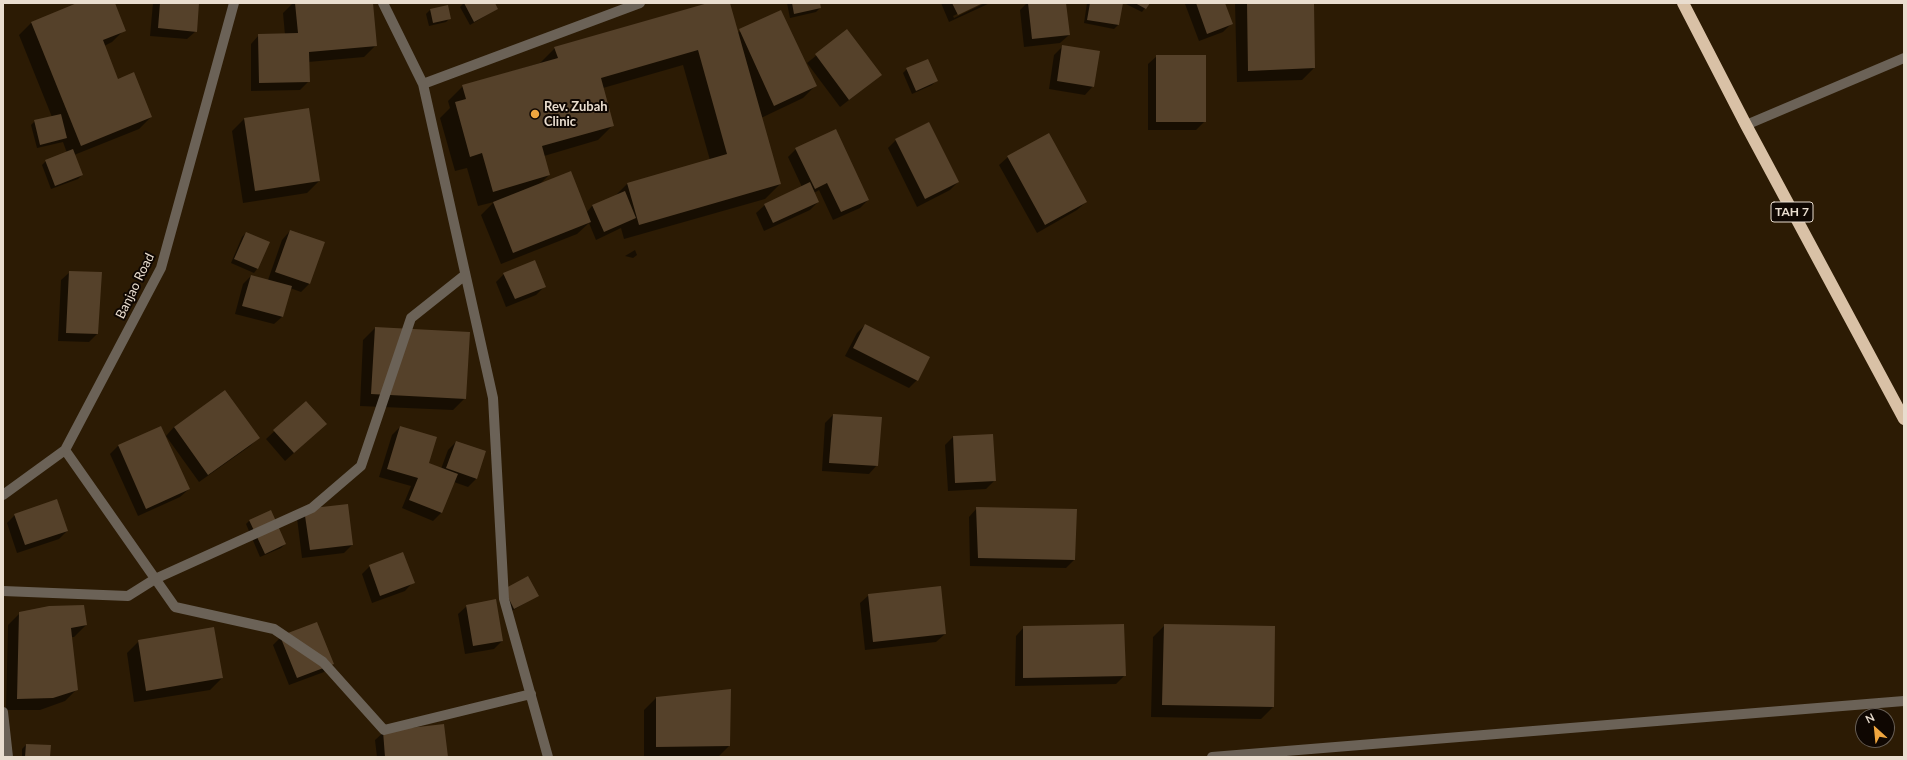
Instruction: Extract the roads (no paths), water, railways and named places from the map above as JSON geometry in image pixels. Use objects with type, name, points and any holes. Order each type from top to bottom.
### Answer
[{"type":"highway","name":"TAH 7","points":[[1683,3],[1746,125],[1904,419]]},
{"type":"street","name":"Banjao Road","points":[[3,495],[66,450],[161,268],[234,3]]},
{"type":"street","points":[[383,3],[423,84],[493,398],[504,599],[548,757]]},
{"type":"street","points":[[423,84],[640,3]]},
{"type":"street","points":[[1746,125],[1904,58]]},
{"type":"street","points":[[3,591],[128,596],[155,579],[312,508],[361,466],[411,318],[465,275]]},
{"type":"street","points":[[66,450],[175,607],[274,629],[323,662],[384,730],[531,694]]},
{"type":"street","points":[[1212,757],[1904,701]]},
{"type":"street","points":[[3,712],[8,757]]},
{"type":"place","name":"Rev. Zubah Clinic","points":[[535,114]]}]
